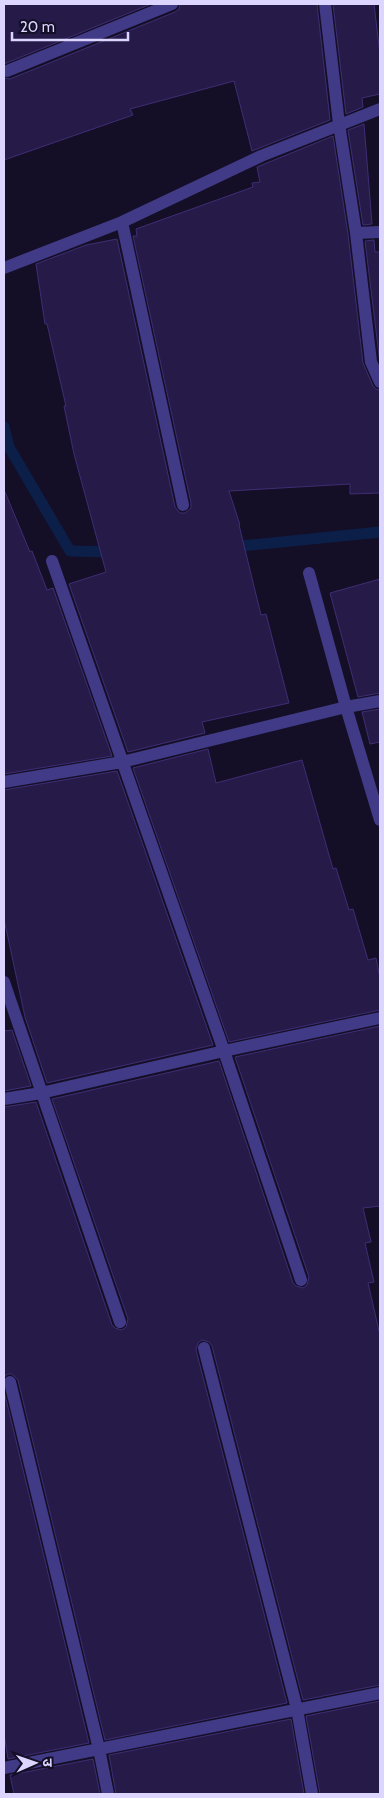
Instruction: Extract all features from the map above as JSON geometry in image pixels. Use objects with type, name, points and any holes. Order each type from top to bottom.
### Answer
[{"type":"street","points":[[7,71],[172,4]]},
{"type":"street","points":[[324,4],[339,124],[356,233],[371,362],[380,382]]},
{"type":"street","points":[[4,268],[122,222],[261,156],[380,109]]},
{"type":"street","points":[[122,222],[184,505]]},
{"type":"street","points":[[356,233],[380,232]]},
{"type":"street","points":[[52,561],[224,1051],[301,1280]]},
{"type":"street","points":[[309,573],[380,820]]},
{"type":"street","points":[[4,782],[122,762],[346,707],[380,701]]},
{"type":"street","points":[[4,982],[120,1322]]},
{"type":"street","points":[[4,1099],[41,1093],[380,1018]]},
{"type":"street","points":[[204,1348],[297,1709],[312,1794]]},
{"type":"street","points":[[10,1382],[99,1749],[108,1794]]},
{"type":"street","points":[[4,1768],[380,1693]]},
{"type":"building","points":[[4,4],[151,4],[4,64]]},
{"type":"building","points":[[180,4],[317,4],[330,120],[252,151],[234,81],[130,109],[133,115],[4,160],[4,78],[10,79],[175,12],[179,9]]},
{"type":"building","points":[[333,4],[374,4],[380,54],[380,94],[362,98],[363,107],[346,114]]},
{"type":"building","points":[[364,124],[372,224],[363,225],[348,130]]},
{"type":"building","points":[[333,136],[348,234],[363,363],[373,386],[380,390],[380,493],[350,494],[350,484],[229,491],[240,525],[261,615],[266,614],[289,703],[202,722],[205,733],[128,752],[69,584],[106,572],[74,454],[64,406],[66,406],[47,324],[45,324],[36,264],[86,245],[117,239],[175,507],[180,513],[185,513],[191,508],[191,503],[133,236],[137,236],[136,229],[253,187],[252,183],[260,182],[257,167]]},
{"type":"building","points":[[374,240],[375,252],[380,252],[380,363],[365,241]]},
{"type":"building","points":[[4,492],[30,552],[32,551],[47,590],[53,588],[112,756],[4,774]]},
{"type":"building","points":[[380,579],[380,693],[358,697],[330,593]]},
{"type":"building","points":[[380,709],[380,742],[370,744],[362,712]]},
{"type":"building","points":[[208,749],[216,783],[302,760],[333,869],[336,868],[349,910],[353,909],[368,960],[376,958],[380,978],[380,1010],[229,1042],[133,768]]},
{"type":"building","points":[[117,771],[213,1045],[47,1083],[25,1017],[4,919],[4,790]]},
{"type":"building","points":[[380,1026],[380,1206],[363,1208],[371,1242],[365,1243],[374,1282],[368,1283],[380,1335],[380,1685],[303,1700],[212,1346],[209,1342],[202,1340],[198,1343],[196,1350],[287,1703],[105,1740],[18,1380],[12,1374],[4,1377],[4,1107],[36,1102],[112,1325],[122,1330],[126,1327],[128,1319],[52,1099],[219,1061],[293,1283],[303,1288],[307,1285],[309,1277],[235,1057]]},
{"type":"building","points":[[12,1030],[31,1086],[4,1091],[4,1031]]},
{"type":"building","points":[[4,1391],[89,1743],[8,1759],[4,1734]]},
{"type":"building","points":[[380,1701],[380,1794],[320,1794],[306,1716]]},
{"type":"building","points":[[291,1719],[304,1794],[116,1794],[109,1755]]},
{"type":"building","points":[[93,1759],[100,1794],[14,1794],[10,1775]]},
{"type":"waterway","points":[[4,427],[9,447],[70,551],[115,552]]},
{"type":"waterway","points":[[231,547],[380,532]]}]
